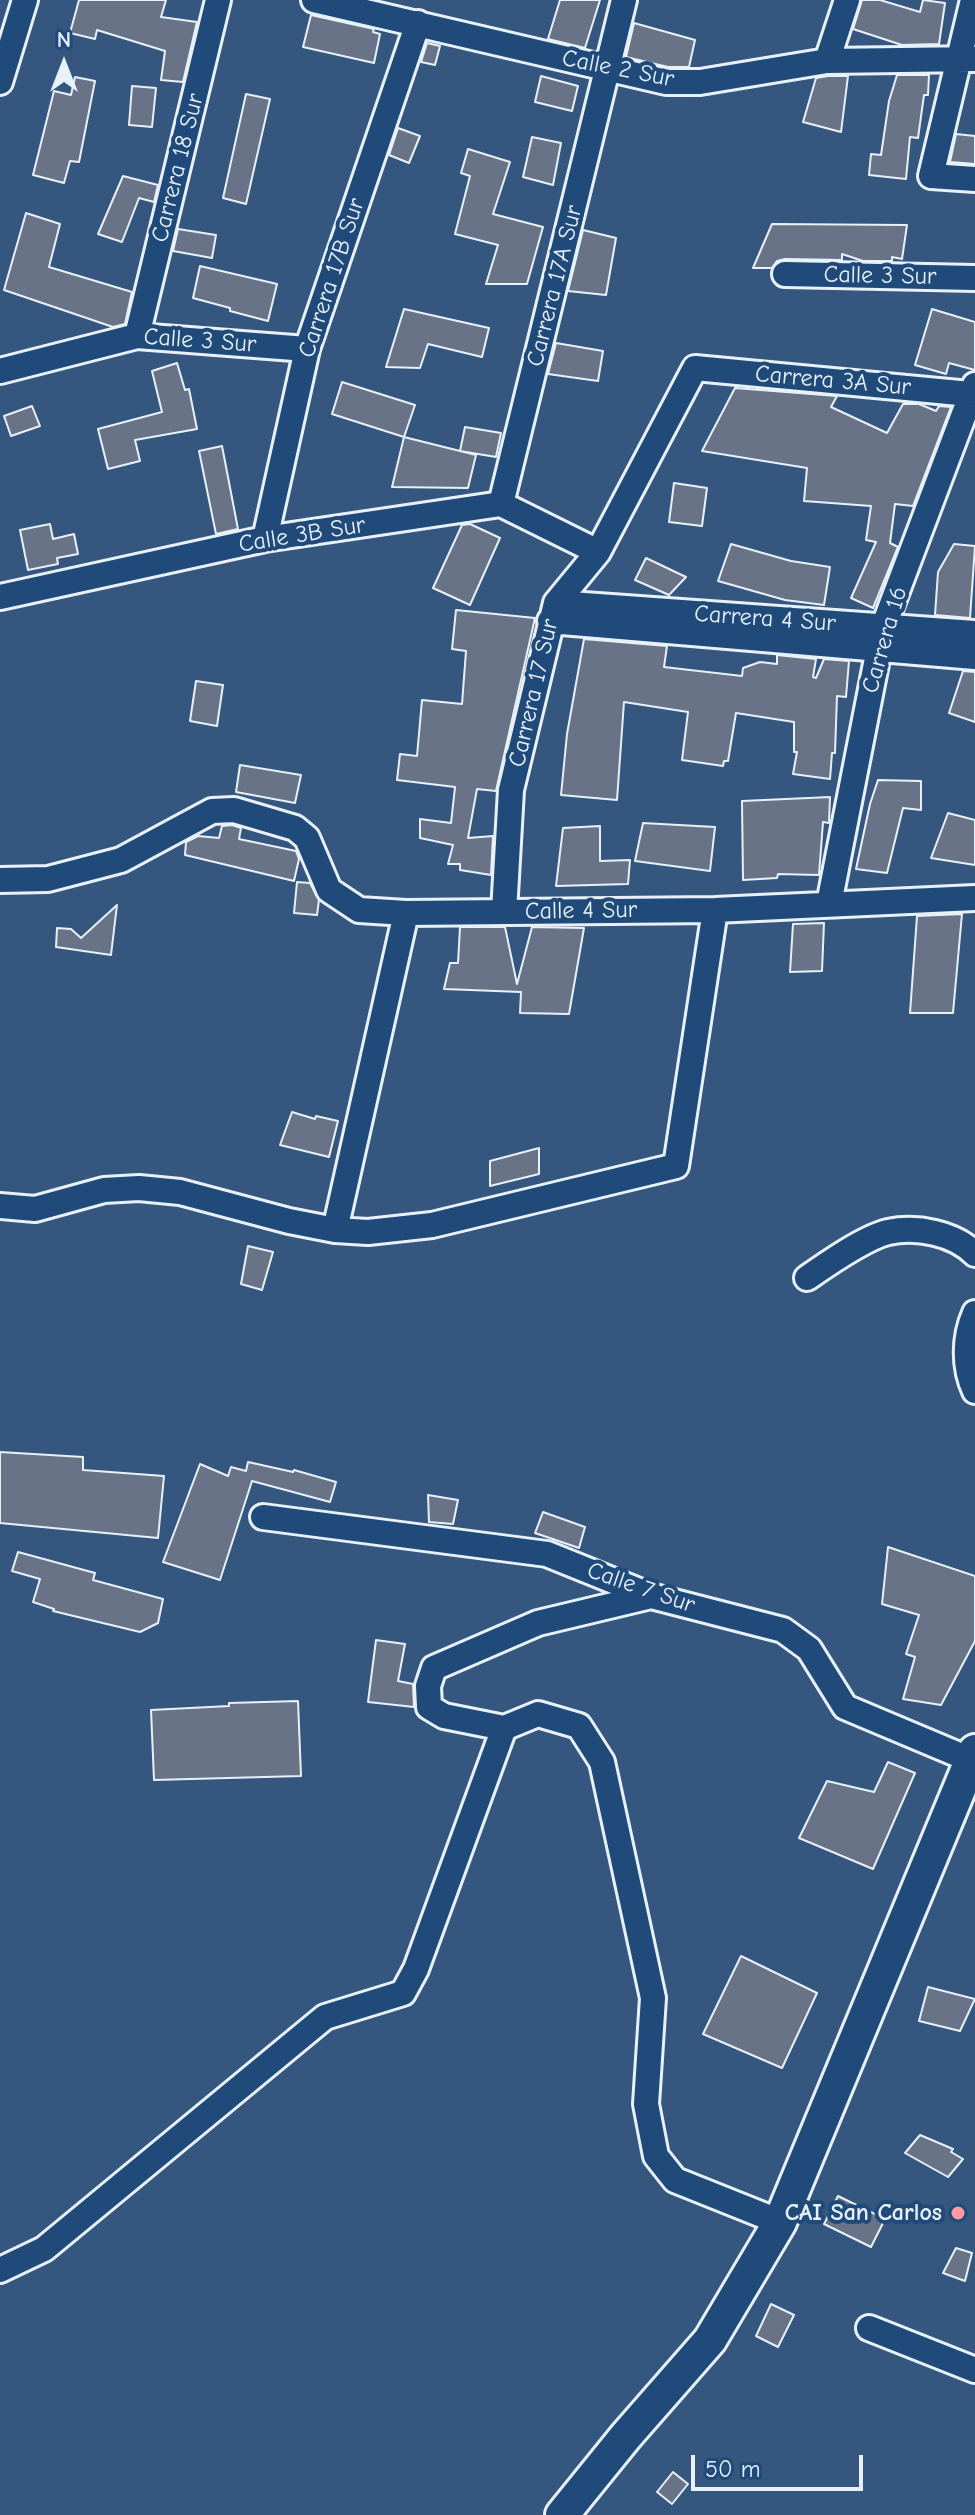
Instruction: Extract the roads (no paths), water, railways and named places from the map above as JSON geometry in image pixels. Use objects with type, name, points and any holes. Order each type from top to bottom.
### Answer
[{"type":"main road","points":[[562,2515],[710,2340],[780,2222],[974,1757]]},
{"type":"street","points":[[0,82],[25,0]]},
{"type":"street","name":"Carrera 18 Sur","points":[[137,336],[218,0]]},
{"type":"street","name":"Calle 2 Sur","points":[[314,0],[666,82],[700,82],[827,61],[967,59]]},
{"type":"street","name":"Carrera 17A Sur","points":[[501,504],[624,0]]},
{"type":"street","points":[[827,61],[847,0]]},
{"type":"street","points":[[973,0],[967,59],[931,176],[975,179]]},
{"type":"street","name":"Carrera 17B Sur","points":[[265,539],[307,349],[418,23]]},
{"type":"street","name":"Calle 3 Sur","points":[[785,274],[975,278]]},
{"type":"street","name":"Calle 3 Sur","points":[[0,371],[137,336],[307,349]]},
{"type":"street","name":"Carrera 3A Sur","points":[[695,368],[973,390]]},
{"type":"street","name":"Carrera 17 Sur","points":[[504,912],[511,790],[553,612],[598,552],[695,368]]},
{"type":"street","name":"Carrera 16","points":[[829,904],[880,640],[973,390]]},
{"type":"street","points":[[501,504],[598,552]]},
{"type":"street","name":"Calle 3B Sur","points":[[0,597],[265,539],[501,504]]},
{"type":"street","points":[[553,612],[880,640],[975,657]]},
{"type":"street","points":[[880,640],[975,633]]},
{"type":"street","name":"Calle 4 Sur","points":[[0,880],[48,879],[121,860],[212,811],[234,810],[295,828],[307,838],[329,890],[359,910],[406,913],[715,910],[975,898]]},
{"type":"street","points":[[0,1206],[35,1209],[104,1190],[139,1188],[180,1192],[335,1230],[368,1232],[432,1225],[676,1166],[715,910]]},
{"type":"street","points":[[335,1230],[406,913]]},
{"type":"street","points":[[807,1278],[835,1259],[885,1233],[913,1230],[940,1234],[967,1246],[975,1254]]},
{"type":"street","points":[[975,1313],[967,1348],[968,1375],[975,1391]]},
{"type":"street","name":"Calle 7 Sur","points":[[263,1517],[547,1554],[651,1596],[783,1630],[809,1649],[845,1707],[974,1757]]},
{"type":"street","points":[[651,1596],[538,1623],[434,1668],[428,1686],[429,1707],[444,1716],[504,1728],[538,1714],[579,1726],[602,1762],[653,1998],[646,2104],[656,2156],[675,2180],[780,2222]]},
{"type":"street","points":[[0,2270],[44,2249],[325,2017],[403,1993],[416,1969],[504,1728]]},
{"type":"street","points":[[869,2328],[975,2370]]},
{"type":"place","name":"CAI San Carlos","points":[[958,2213]]}]
